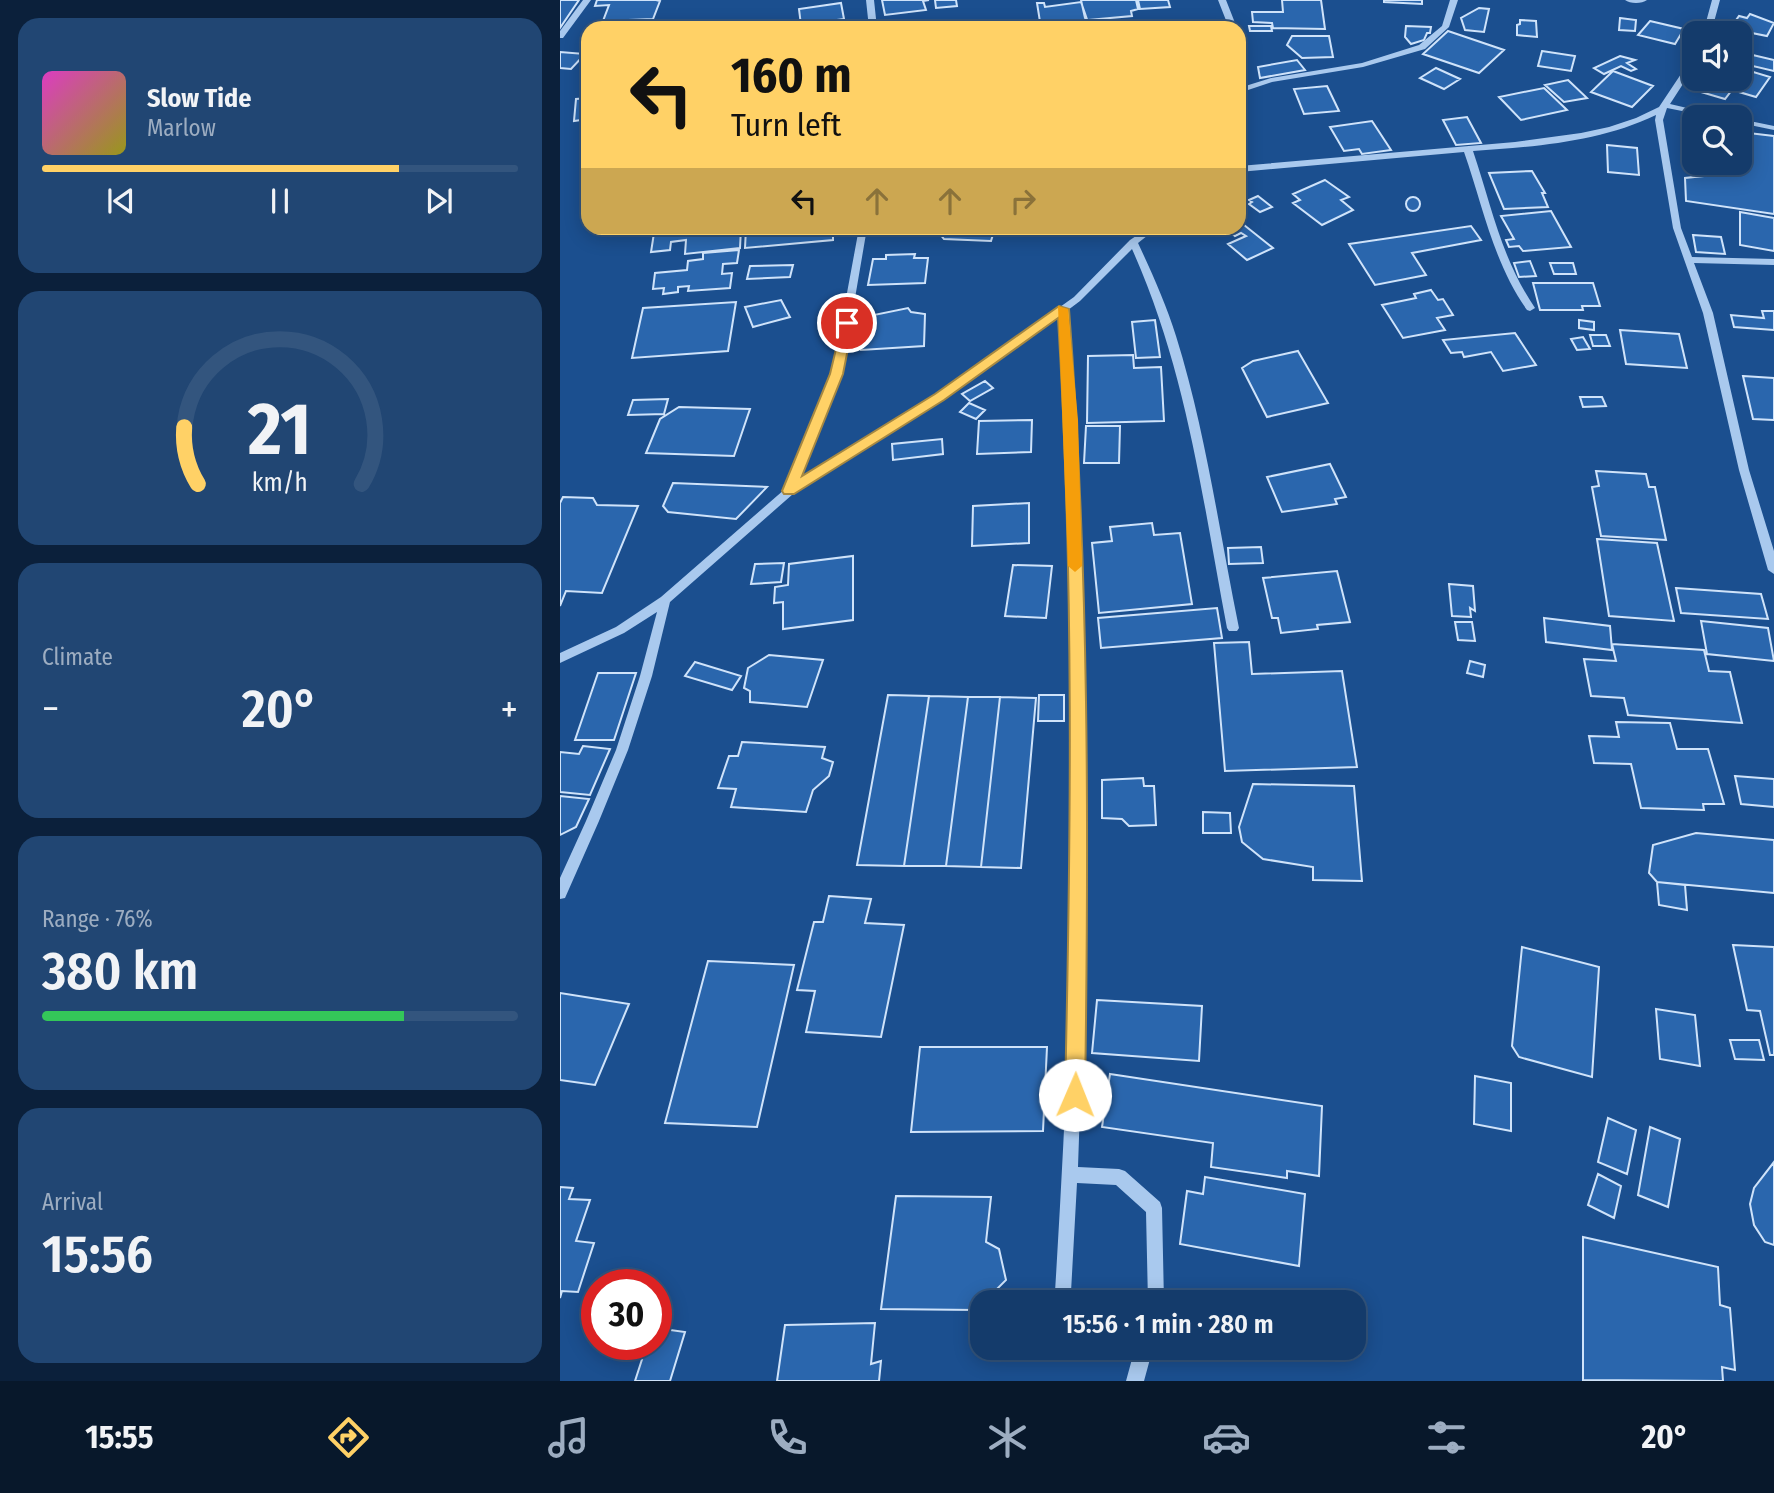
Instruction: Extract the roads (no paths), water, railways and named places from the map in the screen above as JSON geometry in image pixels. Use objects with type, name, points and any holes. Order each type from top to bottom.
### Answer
[{"type":"street","points":[[560,36],[587,0]]},
{"type":"street","points":[[870,0],[872,21]]},
{"type":"street","points":[[1222,0],[1230,21]]},
{"type":"street","points":[[1246,89],[1271,80],[1363,65],[1422,47],[1445,27],[1454,0]]},
{"type":"street","points":[[1629,0],[1643,0]]},
{"type":"street","points":[[1710,21],[1716,0]]},
{"type":"street","points":[[1682,79],[1659,120],[1669,190],[1688,260],[1708,313],[1744,470],[1774,570]]},
{"type":"street","points":[[1246,168],[1468,150],[1630,125],[1664,107],[1682,110]]},
{"type":"street","points":[[1752,124],[1772,128]]},
{"type":"street","points":[[1468,150],[1501,253],[1522,298],[1530,308]]},
{"type":"street","points":[[789,491],[836,374],[862,235]]},
{"type":"street","points":[[560,659],[620,630],[665,600],[789,491],[940,397],[1077,299],[1143,235]]},
{"type":"street","points":[[1133,242],[1156,287],[1180,364],[1233,628]]},
{"type":"street","points":[[1688,260],[1774,262]]},
{"type":"street","points":[[1063,309],[1071,420],[1080,839],[1070,1175],[1063,1290]]},
{"type":"street","points":[[560,893],[619,765],[654,654],[665,600]]},
{"type":"street","points":[[1070,1175],[1119,1177],[1154,1208],[1156,1290]]},
{"type":"street","points":[[1135,1381],[1141,1360]]}]
